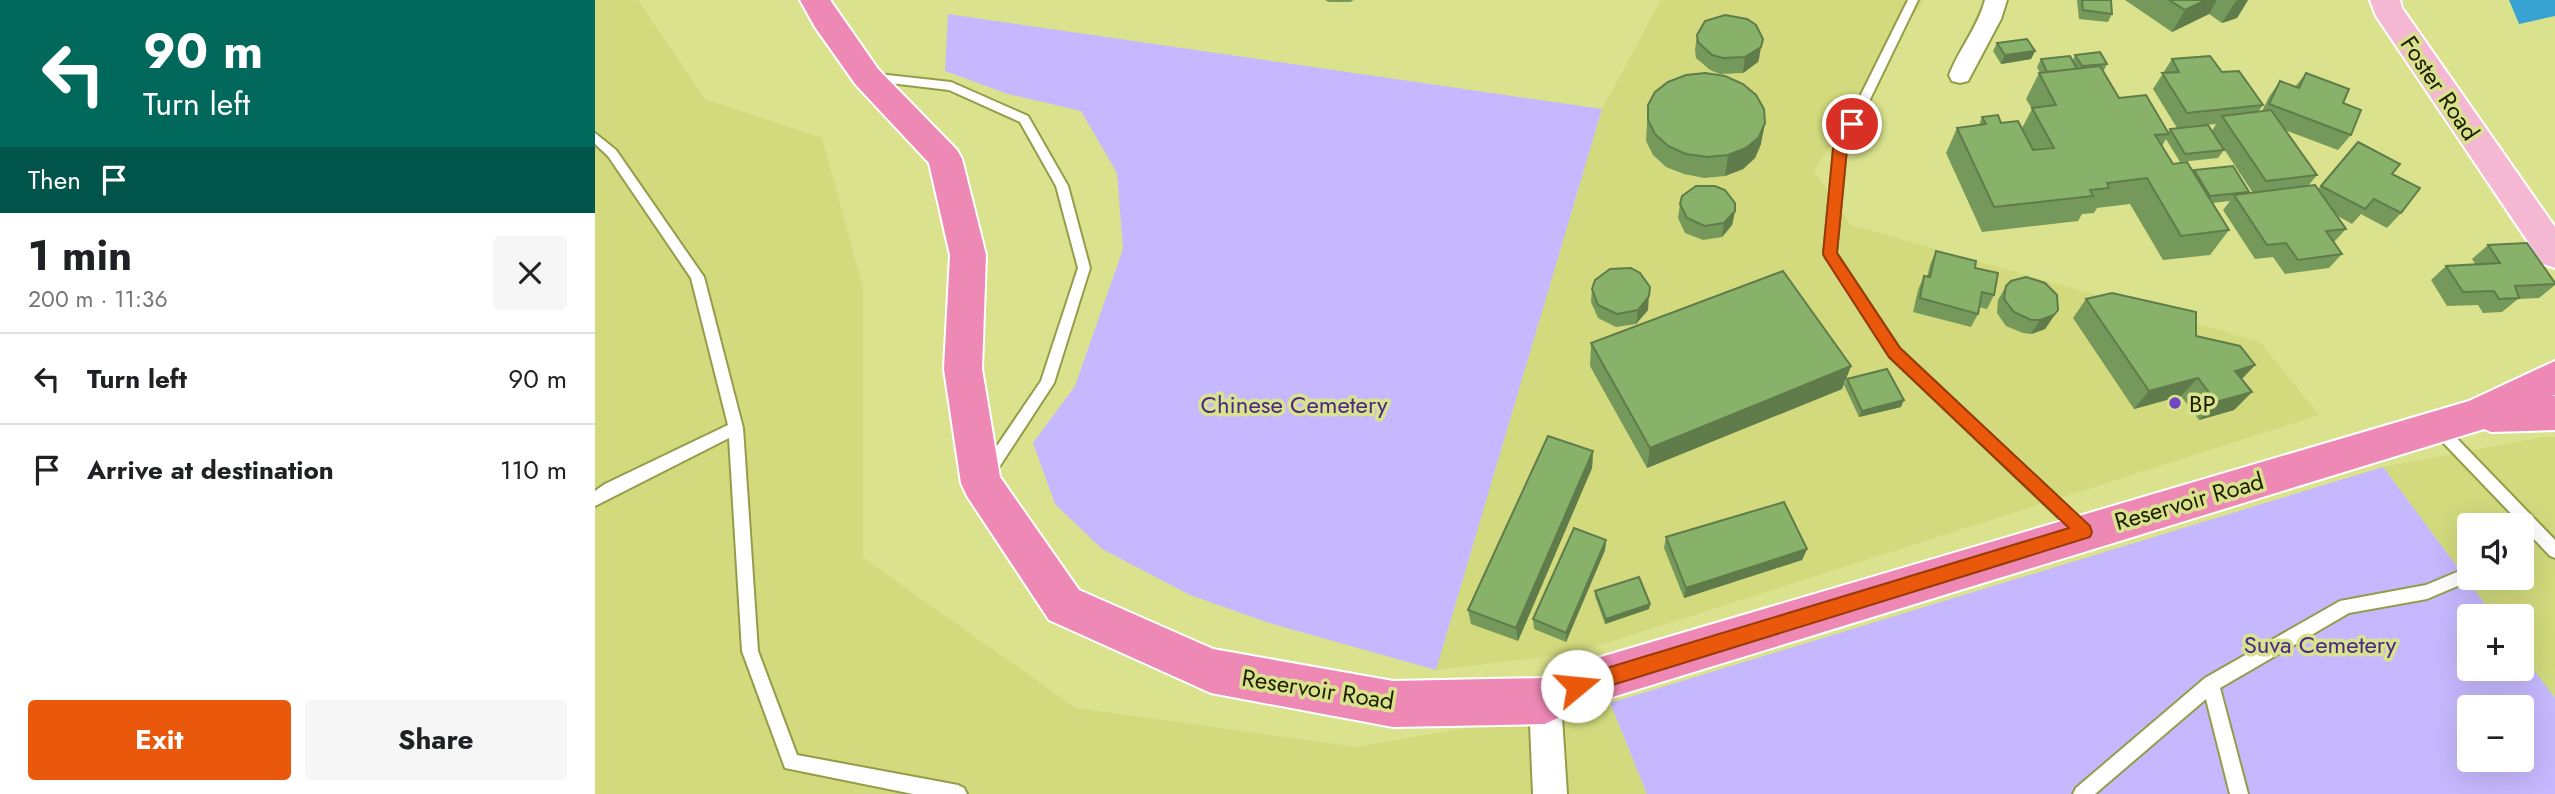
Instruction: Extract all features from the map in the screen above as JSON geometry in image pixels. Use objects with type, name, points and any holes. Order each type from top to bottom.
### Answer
[{"type":"highway","name":"Reservoir Road","points":[[815,0],[867,77],[945,159],[968,256],[963,369],[981,483],[1064,606],[1211,671],[1393,704],[1545,701],[1577,686],[2478,415],[2555,377]]},
{"type":"highway","name":"Reservoir Road","points":[[2478,415],[2555,413]]},
{"type":"main road","name":"Foster Road","points":[[2385,0],[2387,9],[2555,254]]},
{"type":"main road","name":"Foster Road","points":[[2498,174],[2555,222]]},
{"type":"street","points":[[1960,75],[1977,36],[1993,19],[1996,0]]},
{"type":"street","points":[[1545,701],[1550,794]]},
{"type":"lane","points":[[1913,0],[1840,149],[1830,254],[1895,353],[2084,532]]},
{"type":"lane","points":[[867,77],[951,86],[1024,119],[1062,186],[1084,268],[1047,383],[981,483]]},
{"type":"lane","points":[[595,137],[612,153],[697,277],[736,428],[750,651],[791,762],[958,794]]},
{"type":"lane","points":[[2438,427],[2518,513]]},
{"type":"lane","points":[[595,499],[610,489],[736,428]]},
{"type":"lane","points":[[2534,530],[2555,551]]},
{"type":"lane","points":[[2082,794],[2211,684],[2346,606],[2427,592],[2457,579]]},
{"type":"lane","points":[[2211,684],[2239,794]]},
{"type":"shaded area","points":[[595,0],[638,0],[705,99],[822,138],[863,288],[863,558],[1076,708],[1356,747],[1610,703],[1647,794],[595,794]]},
{"type":"shaded area","points":[[1661,0],[1924,0],[1814,171],[1851,225],[2260,342],[2319,415],[1575,653],[1436,670],[1602,109]]},
{"type":"shaded area","points":[[2555,437],[2555,698],[2534,670],[2534,604],[2485,604],[2475,590],[2534,590],[2534,513],[2457,513],[2457,566],[2383,467]]},
{"type":"green space","name":"Chinese Cemetery","points":[[948,14],[1602,109],[1436,670],[1269,623],[1190,595],[1102,549],[1055,504],[1033,443],[1075,386],[1123,249],[1117,173],[1081,111],[1008,94],[945,71]]},
{"type":"green space","name":"Suva Cemetery","points":[[2383,467],[2457,566],[2457,590],[2475,590],[2485,604],[2457,604],[2457,681],[2534,681],[2534,670],[2555,698],[2555,794],[1647,794],[1610,703]]},
{"type":"water","points":[[2509,0],[2555,0],[2555,16],[2519,24]]},
{"type":"building","points":[[2082,0],[2111,0],[2112,14],[2083,10]]},
{"type":"building","points":[[2169,0],[2206,0],[2185,10]]},
{"type":"building","points":[[1725,15],[1747,19],[1756,25],[1763,39],[1761,47],[1745,57],[1723,58],[1712,55],[1698,42],[1697,35],[1705,21]]},
{"type":"building","points":[[2027,39],[2035,51],[2005,55],[1997,43]]},
{"type":"building","points":[[2100,52],[2107,64],[2082,66],[2075,55]]},
{"type":"building","points":[[2070,56],[2077,69],[2047,72],[2041,59]]},
{"type":"building","points":[[2210,56],[2222,72],[2239,71],[2263,105],[2187,113],[2162,73],[2179,72],[2172,59]]},
{"type":"building","points":[[2100,66],[2119,98],[2146,95],[2169,134],[2155,135],[2173,164],[2187,162],[2229,230],[2181,236],[2147,178],[2107,183],[2109,188],[2090,190],[2093,196],[1994,207],[1957,128],[1986,124],[1982,117],[1998,115],[2001,123],[2018,121],[2033,150],[2054,148],[2032,108],[2056,105],[2039,73]]},
{"type":"building","points":[[1705,73],[1725,76],[1743,84],[1756,95],[1764,109],[1765,123],[1759,137],[1746,148],[1728,155],[1707,157],[1686,154],[1668,146],[1655,134],[1648,120],[1648,105],[1655,92],[1668,82],[1686,75]]},
{"type":"building","points":[[2306,73],[2349,89],[2343,103],[2361,110],[2351,135],[2269,104],[2280,81],[2299,88]]},
{"type":"building","points":[[2271,110],[2317,175],[2266,181],[2222,116]]},
{"type":"building","points":[[2208,125],[2224,150],[2185,154],[2170,129]]},
{"type":"building","points":[[2358,142],[2400,164],[2392,174],[2420,188],[2401,213],[2374,199],[2365,209],[2321,186]]},
{"type":"building","points":[[2233,166],[2249,192],[2210,196],[2194,170]]},
{"type":"building","points":[[2315,185],[2346,229],[2326,231],[2342,254],[2298,260],[2286,243],[2267,245],[2234,195]]},
{"type":"building","points":[[1696,186],[1715,186],[1725,190],[1735,203],[1735,211],[1724,223],[1705,226],[1687,218],[1680,204],[1682,196]]},
{"type":"building","points":[[2527,243],[2555,284],[2515,286],[2519,298],[2499,299],[2494,291],[2463,292],[2446,266],[2500,263],[2488,245]]},
{"type":"building","points":[[1936,251],[1976,261],[1975,268],[1998,273],[1994,295],[1982,292],[1978,314],[1920,298],[1924,276],[1930,277]]},
{"type":"building","points":[[1631,268],[1640,273],[1650,287],[1649,296],[1638,310],[1617,314],[1598,305],[1592,289],[1595,280],[1610,269]]},
{"type":"building","points":[[1783,271],[1851,366],[1650,448],[1591,343]]},
{"type":"building","points":[[2026,277],[2045,283],[2057,295],[2058,310],[2054,315],[2031,320],[2014,312],[2004,299],[2006,286],[2011,281]]},
{"type":"building","points":[[2112,293],[2196,312],[2196,336],[2240,346],[2255,365],[2235,371],[2252,392],[2216,402],[2198,378],[2149,391],[2086,299]]},
{"type":"building","points":[[1887,369],[1904,400],[1862,411],[1847,379]]},
{"type":"building","points":[[1548,436],[1593,451],[1516,628],[1468,610]]},
{"type":"building","points":[[1784,502],[1807,549],[1686,588],[1666,537]]},
{"type":"building","points":[[1574,528],[1606,540],[1566,633],[1533,619]]},
{"type":"building","points":[[1639,577],[1650,604],[1606,619],[1595,591]]},
{"type":"place","name":"BP","points":[[2175,403]]},
{"type":"route","points":[[1577,686],[2084,532],[1895,353],[1830,254],[1840,149],[1852,124]]}]
